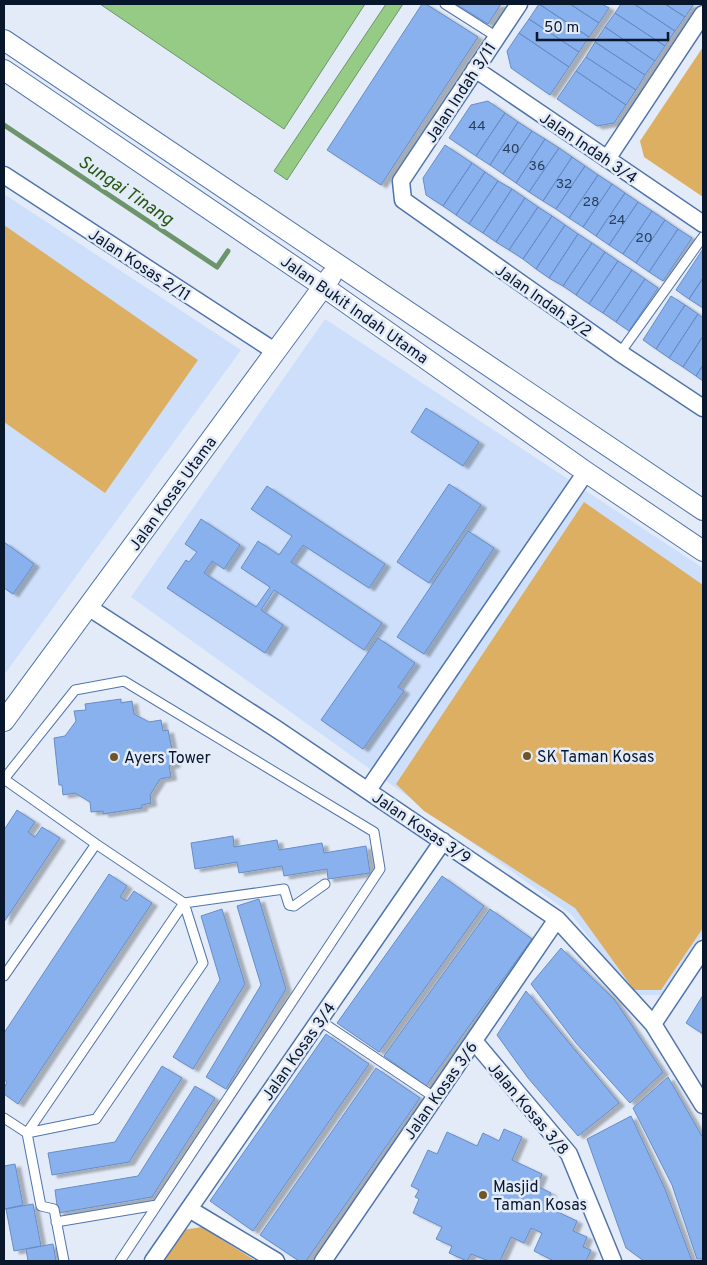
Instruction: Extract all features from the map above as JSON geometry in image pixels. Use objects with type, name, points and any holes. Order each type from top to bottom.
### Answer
[{"type":"street","name":"Jalan Indah 3/11","points":[[402,181],[519,4]]},
{"type":"street","points":[[607,159],[703,14]]},
{"type":"street","name":"Jalan Bukit Indah Utama","points":[[4,40],[340,264],[703,510]]},
{"type":"street","name":"Jalan Indah 3/4","points":[[475,69],[703,224]]},
{"type":"street","name":"Jalan Bukit Indah Utama","points":[[4,70],[324,286],[586,472],[703,551]]},
{"type":"street","name":"Jalan Kosas 2/11","points":[[4,175],[276,352]]},
{"type":"street","name":"Jalan Indah 3/2","points":[[402,181],[403,200],[620,353],[703,408]]},
{"type":"street","name":"Jalan Kosas Utama","points":[[4,721],[340,264]]},
{"type":"street","points":[[368,790],[586,472]]},
{"type":"street","name":"Jalan Kosas 3/9","points":[[88,607],[368,790],[556,919],[653,1024],[703,1105]]},
{"type":"street","name":"Jalan Kosas 3/4","points":[[153,1261],[443,841]]},
{"type":"street","name":"Jalan Kosas 3/6","points":[[324,1261],[556,919]]},
{"type":"street","points":[[653,1024],[703,949]]},
{"type":"street","name":"Jalan Kosas 3/8","points":[[474,1041],[569,1154],[613,1261]]},
{"type":"street","points":[[189,1209],[276,1261]]},
{"type":"lane","points":[[445,4],[496,37]]},
{"type":"lane","points":[[620,353],[703,237]]},
{"type":"lane","points":[[4,1118],[27,1133],[96,1119],[203,963],[184,903],[4,779],[75,690],[124,681],[374,832],[380,869],[120,1261]]},
{"type":"lane","points":[[4,976],[96,844]]},
{"type":"lane","points":[[64,1261],[54,1209],[41,1206],[27,1133],[184,903],[284,889],[290,905],[294,906],[324,884]]},
{"type":"lane","points":[[319,1020],[434,1097]]},
{"type":"lane","points":[[56,1222],[157,1205]]},
{"type":"shaded area","points":[[100,4],[365,4],[284,129]]},
{"type":"shaded area","points":[[386,4],[403,4],[287,180],[274,171]]},
{"type":"shaded area","points":[[703,47],[703,197],[644,157],[640,141]]},
{"type":"shaded area","points":[[4,194],[241,350],[4,675]]},
{"type":"shaded area","points":[[4,225],[198,360],[105,493],[4,422]]},
{"type":"shaded area","name":"SK Taman Kosas","points":[[325,319],[703,568],[703,934],[662,995],[633,995],[571,914],[131,597]]},
{"type":"shaded area","points":[[584,502],[703,585],[703,928],[661,990],[634,990],[575,908],[424,811],[396,784]]},
{"type":"shaded area","points":[[202,1227],[256,1261],[161,1261],[182,1230]]},
{"type":"building","points":[[422,4],[426,4],[478,37],[381,185],[327,150]]},
{"type":"building","points":[[456,4],[501,4],[488,24]]},
{"type":"building","points":[[539,4],[570,4],[599,23],[589,37]]},
{"type":"building","points":[[539,4],[589,37],[579,52],[529,19]]},
{"type":"building","points":[[570,4],[602,4],[609,8],[599,23]]},
{"type":"building","points":[[621,4],[634,4],[675,31],[665,46],[615,13]]},
{"type":"building","points":[[634,4],[665,4],[685,17],[675,31]]},
{"type":"building","points":[[665,4],[694,4],[685,17]]},
{"type":"building","points":[[615,13],[665,46],[655,61],[605,27]]},
{"type":"building","points":[[529,19],[579,52],[569,67],[519,33]]},
{"type":"building","points":[[605,27],[655,61],[645,75],[595,42]]},
{"type":"building","points":[[519,33],[569,67],[550,95],[511,68],[507,51]]},
{"type":"building","points":[[595,42],[645,75],[636,90],[586,57]]},
{"type":"building","points":[[586,57],[636,90],[626,105],[576,71]]},
{"type":"building","points":[[576,71],[626,105],[614,123],[597,126],[557,99]]},
{"type":"building","points":[[488,101],[505,113],[476,156],[449,138],[471,105]]},
{"type":"building","points":[[505,113],[518,122],[490,165],[476,156]]},
{"type":"building","points":[[518,122],[532,131],[503,174],[490,165]]},
{"type":"building","points":[[532,131],[545,139],[516,183],[503,174]]},
{"type":"building","points":[[545,139],[559,148],[529,192],[516,183]]},
{"type":"building","points":[[445,145],[472,163],[443,206],[426,195],[423,178]]},
{"type":"building","points":[[559,148],[572,157],[543,201],[529,192]]},
{"type":"building","points":[[572,157],[585,166],[556,209],[543,201]]},
{"type":"building","points":[[472,163],[485,172],[456,215],[443,206]]},
{"type":"building","points":[[585,166],[598,175],[569,218],[556,209]]},
{"type":"building","points":[[485,172],[498,181],[469,224],[456,215]]},
{"type":"building","points":[[598,175],[612,184],[583,227],[569,218]]},
{"type":"building","points":[[498,181],[512,189],[483,233],[469,224]]},
{"type":"building","points":[[612,184],[625,193],[596,236],[583,227]]},
{"type":"building","points":[[512,189],[525,198],[496,242],[483,233]]},
{"type":"building","points":[[625,193],[638,202],[609,245],[596,236]]},
{"type":"building","points":[[525,198],[538,207],[509,250],[496,242]]},
{"type":"building","points":[[638,202],[652,211],[623,254],[609,245]]},
{"type":"building","points":[[538,207],[552,216],[523,259],[509,250]]},
{"type":"building","points":[[652,211],[665,220],[636,263],[623,254]]},
{"type":"building","points":[[552,216],[565,225],[536,269],[523,259]]},
{"type":"building","points":[[665,220],[678,229],[649,272],[636,263]]},
{"type":"building","points":[[565,225],[578,234],[549,278],[536,269]]},
{"type":"building","points":[[678,229],[692,238],[663,281],[649,272]]},
{"type":"building","points":[[578,234],[592,243],[563,286],[549,278]]},
{"type":"building","points":[[592,243],[605,252],[576,295],[563,286]]},
{"type":"building","points":[[703,249],[703,278],[689,299],[676,290]]},
{"type":"building","points":[[605,252],[618,261],[589,304],[576,295]]},
{"type":"building","points":[[618,261],[632,270],[603,313],[589,304]]},
{"type":"building","points":[[632,270],[645,279],[616,322],[603,313]]},
{"type":"building","points":[[703,278],[703,308],[689,299]]},
{"type":"building","points":[[645,279],[658,288],[629,331],[616,322]]},
{"type":"building","points":[[671,296],[685,305],[656,349],[643,340]]},
{"type":"building","points":[[685,305],[698,314],[669,358],[656,349]]},
{"type":"building","points":[[698,314],[703,318],[703,336],[683,367],[669,358]]},
{"type":"building","points":[[703,336],[703,365],[696,376],[683,367]]},
{"type":"building","points":[[703,365],[703,381],[696,376]]},
{"type":"building","points":[[426,408],[479,442],[463,466],[411,432]]},
{"type":"building","points":[[449,484],[481,505],[429,583],[397,562]]},
{"type":"building","points":[[267,486],[385,564],[369,588],[303,545],[291,562],[382,623],[364,650],[274,590],[261,610],[283,625],[265,653],[167,588],[186,560],[189,562],[197,552],[185,544],[201,519],[240,545],[224,569],[212,561],[204,573],[256,607],[270,587],[241,568],[258,541],[279,555],[292,536],[251,509]]},
{"type":"building","points":[[468,531],[494,548],[424,654],[397,637]]},
{"type":"building","points":[[4,542],[34,564],[13,594],[4,588]]},
{"type":"building","points":[[378,638],[415,663],[398,687],[404,691],[363,749],[321,720]]},
{"type":"building","name":"Ayers Tower","points":[[121,699],[121,703],[132,701],[134,714],[149,722],[161,720],[163,731],[168,730],[175,764],[169,766],[171,777],[160,779],[150,795],[151,803],[142,805],[142,808],[103,814],[103,811],[91,812],[90,802],[75,793],[63,795],[62,785],[59,785],[54,738],[65,736],[76,721],[74,711],[86,710],[85,704]]},
{"type":"building","points":[[17,810],[35,822],[28,832],[35,837],[42,827],[60,838],[4,922],[4,830]]},
{"type":"building","points":[[233,836],[234,847],[277,840],[279,850],[322,843],[324,853],[366,846],[370,873],[328,879],[327,869],[284,876],[282,866],[239,873],[237,862],[195,869],[191,843]]},
{"type":"building","points":[[109,874],[127,886],[120,897],[127,901],[134,891],[152,903],[18,1104],[4,1094],[7,1082],[4,1080],[4,1033]]},
{"type":"building","points":[[442,876],[484,906],[379,1052],[337,1023]]},
{"type":"building","points":[[259,899],[286,989],[226,1089],[206,1077],[261,985],[237,906]]},
{"type":"building","points":[[222,909],[245,984],[193,1069],[173,1057],[220,980],[201,916]]},
{"type":"building","points":[[490,909],[532,939],[426,1086],[384,1056]]},
{"type":"building","points":[[561,948],[614,999],[663,1072],[630,1103],[576,1043],[531,984]]},
{"type":"building","points":[[526,991],[619,1103],[578,1136],[528,1078],[497,1035]]},
{"type":"building","points":[[703,995],[703,1034],[686,1023]]},
{"type":"building","points":[[326,1034],[369,1064],[253,1231],[210,1201]]},
{"type":"building","points":[[162,1066],[182,1078],[129,1162],[52,1175],[48,1153],[115,1142]]},
{"type":"building","points":[[376,1068],[420,1098],[306,1261],[299,1261],[260,1235]]},
{"type":"building","points":[[668,1077],[703,1138],[703,1259],[697,1259],[672,1185],[633,1108]]},
{"type":"building","points":[[195,1086],[215,1098],[152,1197],[58,1213],[55,1190],[138,1176]]},
{"type":"building","points":[[631,1116],[665,1189],[692,1261],[644,1261],[626,1248],[587,1139]]},
{"type":"building","name":"Masjid Taman Kosas","points":[[504,1129],[522,1137],[512,1160],[542,1174],[537,1186],[551,1193],[545,1206],[577,1221],[573,1231],[587,1237],[583,1247],[591,1250],[586,1261],[554,1261],[534,1251],[542,1233],[531,1228],[524,1243],[511,1237],[500,1261],[489,1261],[471,1254],[467,1261],[449,1253],[452,1246],[436,1239],[442,1227],[413,1213],[419,1199],[415,1197],[419,1190],[411,1186],[428,1150],[437,1154],[447,1132],[477,1146],[483,1133],[499,1141]]},
{"type":"building","points":[[15,1164],[23,1205],[4,1209],[4,1166]]},
{"type":"building","points":[[33,1204],[41,1246],[14,1251],[6,1209]]},
{"type":"building","points":[[53,1244],[56,1261],[28,1261],[26,1249]]},
{"type":"waterway","name":"Sungai Tinang","points":[[4,125],[217,267],[228,251]]},
{"type":"place","name":"SK Taman Kosas","points":[[527,756]]},
{"type":"place","name":"Ayers Tower","points":[[114,757]]},
{"type":"place","name":"Masjid Taman Kosas","points":[[483,1195]]}]
